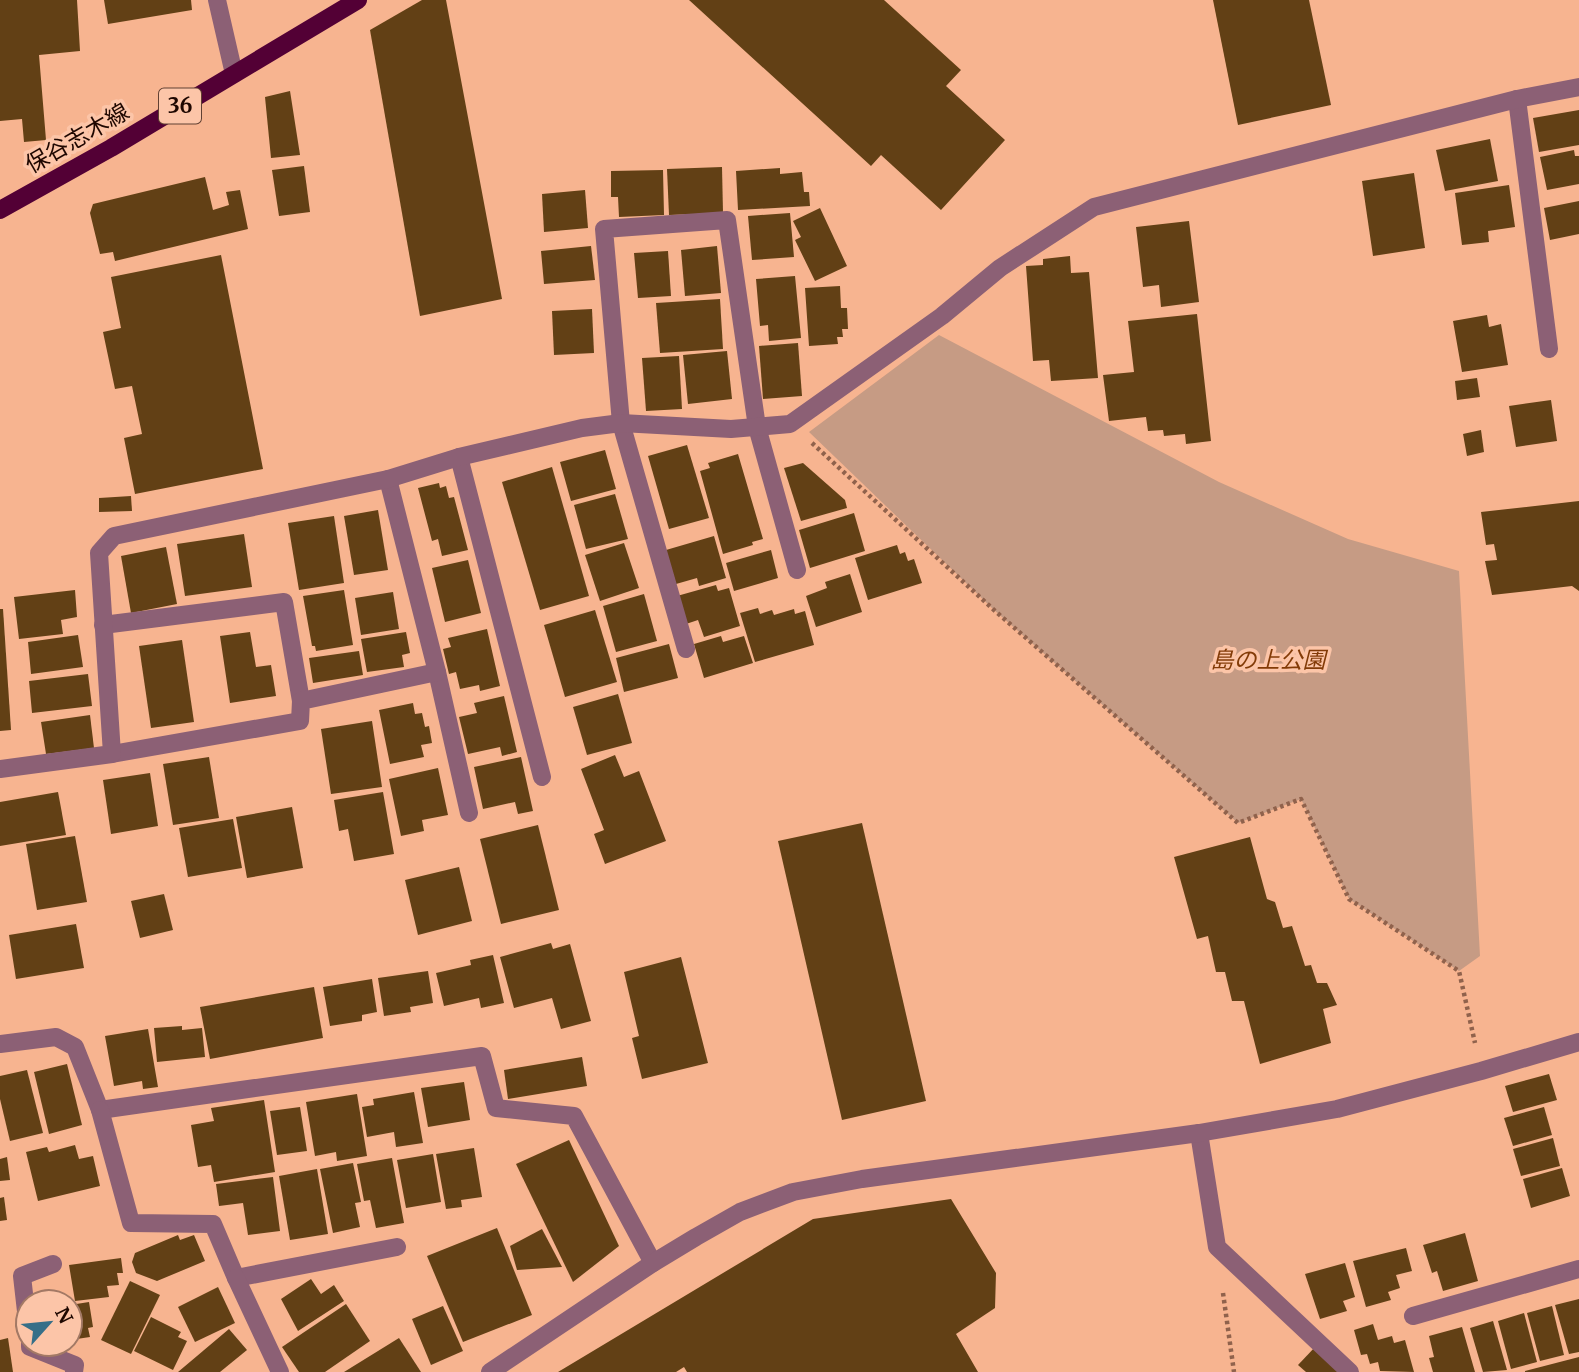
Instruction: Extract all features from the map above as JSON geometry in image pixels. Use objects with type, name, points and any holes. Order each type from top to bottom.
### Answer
[{"type":"main road","name":"保谷志木線","points":[[0,209],[111,148],[358,0]]},
{"type":"street","points":[[217,0],[234,74]]},
{"type":"street","points":[[112,754],[99,553],[114,536],[388,479],[459,457],[582,428],[621,423],[731,429],[790,424],[942,316],[1000,268],[1094,207],[1517,99],[1579,87]]},
{"type":"street","points":[[1517,99],[1549,349]]},
{"type":"street","points":[[686,649],[621,423],[604,229],[727,220],[757,427],[797,570]]},
{"type":"street","points":[[459,457],[542,777]]},
{"type":"street","points":[[388,479],[437,672],[469,813]]},
{"type":"street","points":[[0,769],[112,754],[300,722],[301,701],[284,602],[103,625]]},
{"type":"street","points":[[301,701],[437,672]]},
{"type":"street","points":[[0,1044],[56,1037],[75,1047],[100,1110],[131,1223],[213,1224],[280,1372]]},
{"type":"street","points":[[490,1372],[653,1263],[740,1212],[793,1192],[862,1179],[1199,1133],[1337,1109],[1578,1048]]},
{"type":"street","points":[[100,1110],[482,1056],[496,1108],[574,1116],[653,1263]]},
{"type":"street","points":[[1199,1133],[1217,1247],[1350,1372]]},
{"type":"street","points":[[236,1278],[397,1247]]},
{"type":"street","points":[[23,1288],[22,1276],[54,1265]]},
{"type":"street","points":[[1413,1316],[1579,1269]]},
{"type":"street","points":[[59,1358],[75,1364],[74,1372]]},
{"type":"path","points":[[790,424],[994,610],[1238,823],[1301,799],[1349,899],[1459,971],[1481,1071]]},
{"type":"path","points":[[1217,1247],[1234,1372]]},
{"type":"green space","name":"島の上公園","points":[[939,335],[1219,482],[1348,539],[1459,571],[1480,956],[1459,971],[1349,899],[1301,799],[1238,823],[994,610],[809,432]]},
{"type":"building","points":[[0,0],[77,0],[80,51],[39,55],[46,140],[24,142],[22,119],[0,121]]},
{"type":"building","points":[[104,0],[191,0],[192,10],[108,24]]},
{"type":"building","points":[[422,0],[446,0],[502,299],[420,316],[370,30]]},
{"type":"building","points":[[689,0],[884,0],[961,70],[946,86],[1005,140],[941,210],[881,155],[871,166]]},
{"type":"building","points":[[1213,0],[1309,0],[1331,105],[1238,125]]},
{"type":"building","points":[[290,91],[300,155],[271,158],[265,97]]},
{"type":"building","points":[[1579,110],[1579,145],[1539,152],[1533,118]]},
{"type":"building","points":[[1490,139],[1498,181],[1445,191],[1436,150]]},
{"type":"building","points":[[1574,150],[1575,156],[1579,156],[1579,184],[1547,190],[1540,157]]},
{"type":"building","points":[[304,166],[310,212],[279,216],[272,170]]},
{"type":"building","points":[[722,167],[723,213],[669,215],[667,169]]},
{"type":"building","points":[[780,168],[780,174],[802,172],[804,192],[809,192],[810,206],[738,210],[736,171]]},
{"type":"building","points":[[663,170],[664,215],[619,217],[618,197],[611,197],[611,171]]},
{"type":"building","points":[[1414,173],[1425,248],[1373,256],[1362,181]]},
{"type":"building","points":[[205,177],[213,210],[229,205],[226,192],[240,190],[248,229],[115,261],[113,252],[100,254],[90,213],[93,204]]},
{"type":"building","points":[[1509,185],[1515,227],[1488,231],[1489,242],[1462,245],[1455,193]]},
{"type":"building","points":[[585,190],[588,228],[544,232],[542,194]]},
{"type":"building","points":[[1579,201],[1579,234],[1550,240],[1544,208]]},
{"type":"building","points":[[820,208],[847,266],[815,281],[795,240],[801,237],[793,221]]},
{"type":"building","points":[[790,213],[794,257],[752,260],[748,216]]},
{"type":"building","points":[[1189,221],[1199,302],[1161,307],[1159,285],[1143,287],[1136,227]]},
{"type":"building","points":[[591,246],[595,280],[544,284],[541,251]]},
{"type":"building","points":[[717,246],[721,293],[685,296],[681,250]]},
{"type":"building","points":[[668,251],[671,296],[638,298],[634,253]]},
{"type":"building","points":[[221,255],[263,469],[135,494],[124,438],[142,434],[132,386],[115,389],[103,332],[121,328],[111,277]]},
{"type":"building","points":[[1070,256],[1071,273],[1089,272],[1098,378],[1051,381],[1049,360],[1033,361],[1026,266],[1043,265],[1043,259]]},
{"type":"building","points":[[795,276],[801,338],[769,341],[768,325],[760,326],[756,279]]},
{"type":"building","points":[[840,286],[841,308],[847,308],[848,329],[842,329],[843,337],[837,337],[838,344],[809,346],[805,288]]},
{"type":"building","points":[[720,299],[723,349],[660,353],[656,303]]},
{"type":"building","points":[[592,309],[594,353],[554,355],[552,311]]},
{"type":"building","points":[[1197,314],[1211,441],[1186,444],[1185,434],[1164,436],[1163,430],[1148,431],[1146,417],[1109,421],[1103,375],[1134,372],[1128,321]]},
{"type":"building","points":[[1487,315],[1489,327],[1501,324],[1508,365],[1462,372],[1453,321]]},
{"type":"building","points":[[798,343],[802,396],[763,399],[759,346]]},
{"type":"building","points":[[727,351],[732,399],[688,404],[683,355]]},
{"type":"building","points":[[679,356],[682,409],[646,411],[642,358]]},
{"type":"building","points":[[1477,378],[1480,397],[1457,400],[1455,381]]},
{"type":"building","points":[[1551,400],[1557,441],[1516,447],[1509,406]]},
{"type":"building","points":[[1481,430],[1484,452],[1467,456],[1463,434]]},
{"type":"building","points":[[687,445],[709,518],[669,529],[648,456]]},
{"type":"building","points":[[605,450],[616,489],[571,501],[560,462]]},
{"type":"building","points":[[738,454],[763,539],[752,542],[753,545],[723,554],[700,471],[710,468],[708,463]]},
{"type":"building","points":[[803,463],[845,500],[847,508],[801,521],[784,468]]},
{"type":"building","points":[[552,467],[589,596],[540,610],[502,482]]},
{"type":"building","points":[[439,483],[440,488],[446,486],[449,498],[454,497],[468,550],[442,556],[438,539],[432,541],[418,488]]},
{"type":"building","points":[[615,494],[628,539],[586,549],[574,505]]},
{"type":"building","points":[[131,496],[132,511],[99,512],[99,498]]},
{"type":"building","points":[[1579,501],[1579,591],[1572,586],[1492,595],[1485,561],[1497,560],[1494,544],[1486,545],[1481,512]]},
{"type":"building","points":[[378,510],[388,570],[354,575],[344,516]]},
{"type":"building","points":[[854,513],[865,551],[810,568],[799,530]]},
{"type":"building","points":[[334,516],[344,583],[299,590],[288,523]]},
{"type":"building","points":[[244,534],[252,587],[185,596],[177,544]]},
{"type":"building","points":[[714,536],[726,578],[699,586],[697,578],[676,584],[666,550]]},
{"type":"building","points":[[624,543],[639,588],[600,601],[585,555]]},
{"type":"building","points":[[897,545],[900,554],[905,552],[908,561],[914,559],[922,583],[868,600],[855,558]]},
{"type":"building","points":[[166,547],[177,604],[131,613],[121,556]]},
{"type":"building","points":[[771,550],[778,578],[734,591],[726,563]]},
{"type":"building","points":[[468,560],[481,613],[445,622],[432,568]]},
{"type":"building","points":[[850,574],[862,612],[816,627],[806,596],[827,588],[825,582]]},
{"type":"building","points":[[716,585],[718,591],[729,588],[740,626],[704,637],[698,620],[686,624],[677,596]]},
{"type":"building","points":[[75,590],[77,617],[61,620],[63,634],[19,639],[14,597]]},
{"type":"building","points":[[344,590],[353,645],[316,651],[315,646],[312,646],[303,596]]},
{"type":"building","points":[[393,592],[399,629],[361,635],[355,598]]},
{"type":"building","points":[[644,594],[657,641],[616,652],[603,606]]},
{"type":"building","points":[[758,608],[760,614],[772,610],[774,615],[794,609],[795,614],[805,611],[814,645],[755,662],[740,613]]},
{"type":"building","points":[[0,609],[3,609],[11,730],[0,731]]},
{"type":"building","points":[[595,610],[617,682],[565,697],[544,625]]},
{"type":"building","points":[[487,629],[500,686],[480,691],[479,685],[460,689],[456,672],[449,674],[443,649],[451,647],[448,638]]},
{"type":"building","points":[[250,632],[256,667],[271,665],[276,696],[230,703],[220,636]]},
{"type":"building","points":[[406,632],[410,653],[402,655],[404,667],[367,672],[361,639]]},
{"type":"building","points":[[78,635],[83,667],[31,674],[28,642]]},
{"type":"building","points":[[721,636],[723,642],[744,636],[753,663],[704,678],[694,644]]},
{"type":"building","points":[[182,640],[194,722],[151,728],[139,646]]},
{"type":"building","points":[[669,644],[678,678],[624,692],[616,658]]},
{"type":"building","points":[[359,651],[363,675],[313,683],[309,658]]},
{"type":"building","points":[[88,674],[92,706],[32,713],[29,681]]},
{"type":"building","points":[[618,694],[632,743],[587,755],[573,707]]},
{"type":"building","points":[[504,696],[517,752],[502,756],[500,747],[468,754],[459,717],[477,713],[474,703]]},
{"type":"building","points":[[413,703],[415,714],[422,713],[425,727],[429,726],[432,743],[421,745],[424,757],[390,764],[379,710]]},
{"type":"building","points":[[90,715],[94,748],[46,754],[41,722]]},
{"type":"building","points":[[372,721],[382,787],[331,794],[321,729]]},
{"type":"building","points":[[615,755],[624,777],[639,771],[666,841],[605,864],[594,834],[604,830],[581,769]]},
{"type":"building","points":[[209,757],[219,818],[173,825],[163,764]]},
{"type":"building","points":[[521,757],[533,811],[518,814],[515,802],[483,809],[474,767]]},
{"type":"building","points":[[438,768],[448,815],[422,820],[424,831],[401,836],[389,779]]},
{"type":"building","points":[[150,773],[158,826],[111,834],[103,780]]},
{"type":"building","points":[[58,792],[66,835],[0,846],[0,802]]},
{"type":"building","points":[[383,792],[394,854],[354,861],[348,829],[339,831],[334,800]]},
{"type":"building","points":[[292,807],[303,868],[247,878],[236,817]]},
{"type":"building","points":[[233,819],[242,868],[188,877],[179,828]]},
{"type":"building","points":[[862,823],[926,1101],[842,1120],[778,841]]},
{"type":"building","points":[[538,825],[559,910],[501,924],[480,839]]},
{"type":"building","points":[[75,836],[87,902],[37,910],[26,844]]},
{"type":"building","points":[[1250,837],[1267,899],[1275,902],[1283,928],[1292,926],[1305,966],[1311,965],[1317,983],[1327,983],[1337,1005],[1323,1009],[1331,1043],[1260,1064],[1244,1001],[1232,1001],[1225,972],[1216,972],[1208,936],[1197,939],[1174,857]]},
{"type":"building","points":[[459,867],[472,921],[418,935],[405,880]]},
{"type":"building","points":[[164,894],[173,930],[140,938],[131,901]]},
{"type":"building","points":[[76,924],[84,968],[16,979],[9,935]]},
{"type":"building","points":[[551,943],[553,949],[570,944],[591,1021],[561,1029],[552,998],[514,1008],[500,957]]},
{"type":"building","points":[[493,955],[504,1003],[481,1008],[479,998],[444,1006],[436,973],[471,965],[470,960]]},
{"type":"building","points":[[681,957],[708,1063],[642,1079],[632,1038],[639,1036],[624,972]]},
{"type":"building","points":[[428,971],[433,1003],[410,1007],[411,1012],[384,1016],[378,978]]},
{"type":"building","points":[[372,979],[377,1012],[362,1015],[362,1021],[330,1026],[323,987]]},
{"type":"building","points":[[314,987],[323,1038],[210,1059],[200,1007]]},
{"type":"building","points":[[182,1026],[182,1030],[202,1028],[205,1057],[157,1062],[154,1028]]},
{"type":"building","points":[[148,1029],[158,1087],[143,1089],[142,1081],[114,1086],[105,1036]]},
{"type":"building","points":[[582,1057],[587,1086],[508,1099],[504,1070]]},
{"type":"building","points":[[67,1064],[82,1125],[49,1134],[34,1072]]},
{"type":"building","points":[[27,1070],[43,1133],[10,1141],[0,1099],[0,1076]]},
{"type":"building","points":[[1549,1074],[1557,1100],[1513,1112],[1505,1086]]},
{"type":"building","points":[[464,1082],[470,1120],[428,1127],[421,1088]]},
{"type":"building","points":[[414,1092],[423,1143],[396,1147],[394,1132],[367,1137],[362,1107],[374,1105],[373,1099]]},
{"type":"building","points":[[357,1094],[367,1156],[337,1161],[336,1152],[315,1156],[306,1102]]},
{"type":"building","points":[[264,1100],[275,1172],[214,1182],[211,1165],[198,1167],[191,1125],[214,1121],[211,1108]]},
{"type":"building","points":[[300,1107],[307,1151],[277,1155],[270,1111]]},
{"type":"building","points":[[1544,1107],[1552,1135],[1513,1146],[1504,1118]]},
{"type":"building","points":[[1553,1138],[1560,1166],[1521,1176],[1513,1149]]},
{"type":"building","points":[[569,1140],[619,1246],[573,1282],[516,1164]]},
{"type":"building","points":[[75,1145],[79,1159],[93,1156],[100,1186],[38,1201],[26,1152],[47,1147],[49,1152]]},
{"type":"building","points":[[474,1148],[482,1197],[461,1200],[462,1207],[446,1209],[436,1154]]},
{"type":"building","points":[[433,1154],[441,1202],[406,1208],[397,1160]]},
{"type":"building","points":[[7,1157],[10,1180],[0,1181],[0,1159]]},
{"type":"building","points":[[392,1158],[404,1223],[376,1228],[370,1200],[364,1201],[357,1164]]},
{"type":"building","points":[[353,1163],[361,1202],[355,1203],[360,1227],[333,1233],[320,1169]]},
{"type":"building","points":[[1562,1168],[1570,1196],[1531,1208],[1523,1179]]},
{"type":"building","points":[[317,1169],[328,1234],[290,1240],[279,1176]]},
{"type":"building","points":[[273,1177],[280,1231],[248,1235],[243,1203],[219,1206],[216,1184]]},
{"type":"building","points":[[4,1197],[7,1220],[0,1221],[0,1198]]},
{"type":"building","points":[[951,1199],[996,1273],[995,1308],[956,1334],[978,1372],[687,1372],[684,1367],[676,1372],[558,1372],[813,1219]]},
{"type":"building","points":[[497,1228],[532,1315],[463,1342],[427,1256]]},
{"type":"building","points":[[542,1229],[562,1267],[517,1270],[510,1246]]},
{"type":"building","points":[[1465,1233],[1478,1281],[1443,1291],[1437,1271],[1432,1273],[1423,1245]]},
{"type":"building","points":[[178,1235],[180,1240],[194,1235],[205,1261],[157,1281],[136,1273],[132,1262],[135,1253]]},
{"type":"building","points":[[1406,1248],[1412,1271],[1396,1275],[1400,1288],[1388,1292],[1391,1300],[1366,1307],[1353,1261]]},
{"type":"building","points":[[121,1258],[123,1273],[117,1273],[119,1285],[107,1286],[109,1297],[84,1300],[84,1288],[73,1288],[69,1265]]},
{"type":"building","points":[[1345,1263],[1355,1297],[1343,1301],[1347,1311],[1320,1319],[1305,1274]]},
{"type":"building","points":[[311,1279],[321,1294],[334,1285],[344,1301],[298,1331],[281,1299]]},
{"type":"building","points":[[130,1281],[160,1295],[131,1354],[101,1340]]},
{"type":"building","points":[[218,1287],[235,1323],[195,1342],[178,1307]]},
{"type":"building","points":[[1579,1299],[1579,1352],[1569,1354],[1555,1305]]},
{"type":"building","points":[[89,1302],[93,1327],[88,1328],[90,1337],[84,1338],[84,1303]]},
{"type":"building","points":[[346,1304],[370,1341],[325,1372],[299,1372],[282,1347]]},
{"type":"building","points":[[443,1306],[463,1351],[431,1365],[412,1319]]},
{"type":"building","points":[[1552,1306],[1564,1355],[1540,1361],[1527,1313]]},
{"type":"building","points":[[1524,1313],[1537,1362],[1511,1369],[1498,1321]]},
{"type":"building","points":[[151,1317],[181,1332],[178,1337],[187,1341],[173,1370],[134,1351]]},
{"type":"building","points":[[1493,1321],[1507,1370],[1483,1372],[1470,1328]]},
{"type":"building","points":[[1373,1324],[1378,1340],[1392,1336],[1394,1343],[1405,1340],[1414,1372],[1380,1371],[1378,1362],[1370,1364],[1367,1354],[1361,1355],[1354,1330]]},
{"type":"building","points":[[1462,1327],[1475,1372],[1433,1372],[1429,1358],[1434,1357],[1429,1336]]},
{"type":"building","points":[[229,1329],[247,1350],[220,1372],[178,1372]]},
{"type":"building","points":[[8,1338],[13,1372],[0,1372],[0,1340]]},
{"type":"building","points":[[399,1338],[421,1372],[344,1372]]},
{"type":"building","points":[[1316,1346],[1343,1372],[1306,1372],[1298,1365]]},
{"type":"building","points":[[1579,1357],[1579,1372],[1525,1372],[1525,1371]]}]
